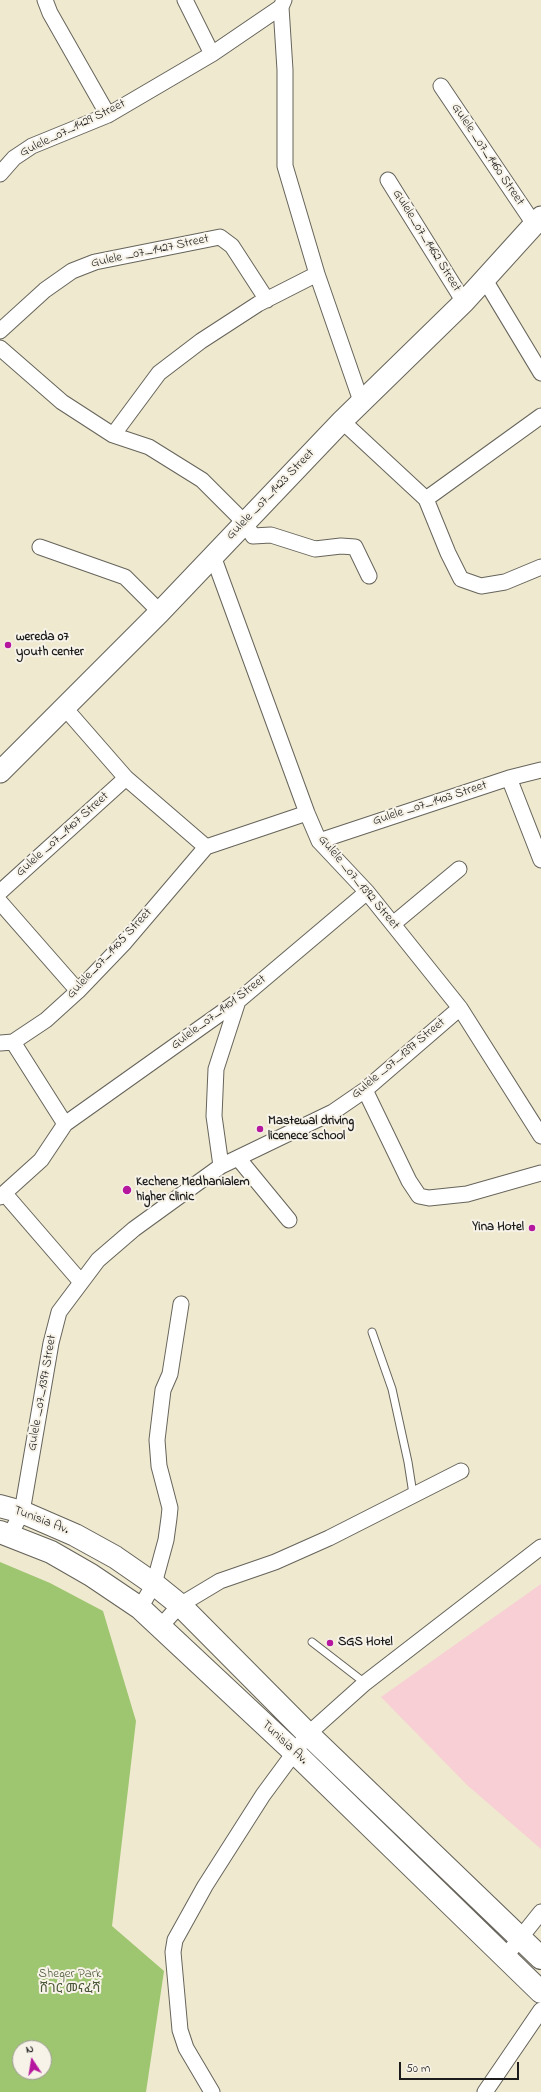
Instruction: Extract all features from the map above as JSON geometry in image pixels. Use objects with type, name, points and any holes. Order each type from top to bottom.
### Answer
[{"type":"main road","name":"Gulele _07_1423 Street","points":[[0,772],[160,612],[361,401],[464,302],[537,220]]},
{"type":"main road","name":"Tunisia Av.","points":[[0,1506],[22,1512],[75,1535],[115,1557],[154,1584],[180,1605],[308,1734],[541,1958]]},
{"type":"main road","name":"Tunisia Av.","points":[[5,1534],[50,1552],[91,1575],[140,1608],[293,1751],[541,1992]]},
{"type":"street","points":[[45,0],[50,13],[108,114]]},
{"type":"street","points":[[186,0],[212,54]]},
{"type":"street","points":[[282,3],[285,70],[285,166],[318,274],[361,401]]},
{"type":"street","name":"Gulele_07_1429 Street","points":[[0,174],[14,158],[32,146],[108,114],[212,54],[282,3]]},
{"type":"street","name":"Gulele _07_1460 Street","points":[[441,86],[537,220]]},
{"type":"street","name":"Gulele_07_1462 Street","points":[[388,180],[464,302]]},
{"type":"street","name":"Gulele _07_1427 Street","points":[[0,331],[45,290],[72,271],[96,262],[220,237],[232,246],[267,300]]},
{"type":"street","points":[[112,435],[159,373],[202,341],[267,300],[318,274]]},
{"type":"street","points":[[485,280],[541,373]]},
{"type":"street","points":[[0,348],[62,402],[112,435],[149,447],[202,480],[245,523],[253,536],[271,535],[315,549],[341,546],[355,547],[369,576]]},
{"type":"street","points":[[426,499],[541,416]]},
{"type":"street","points":[[342,421],[426,499],[448,553],[461,579],[481,586],[505,582],[541,567]]},
{"type":"street","points":[[40,547],[125,577],[160,612]]},
{"type":"street","name":"Gulele _07_1392 Street","points":[[213,556],[307,813],[319,841],[367,892],[460,1008],[541,1136]]},
{"type":"street","points":[[64,707],[126,778],[206,847],[307,813]]},
{"type":"street","name":"Gulele _07_1403 Street","points":[[319,841],[509,778],[541,770]]},
{"type":"street","name":"Gulele _07_1407 Street","points":[[0,892],[126,778]]},
{"type":"street","points":[[509,778],[541,860]]},
{"type":"street","name":"Gulele_07_1405 Street","points":[[6,1042],[46,1020],[78,991],[125,942],[206,847]]},
{"type":"street","points":[[393,924],[459,869]]},
{"type":"street","name":"Gulele_07_1401 Street","points":[[3,1195],[40,1160],[65,1124],[238,1001],[367,892]]},
{"type":"street","points":[[0,902],[78,991]]},
{"type":"street","points":[[221,1166],[214,1116],[216,1069],[238,1001]]},
{"type":"street","name":"Gulele _07_1397 Street","points":[[5,1534],[22,1512],[51,1343],[59,1312],[98,1260],[134,1229],[221,1166],[333,1112],[365,1090],[460,1008]]},
{"type":"street","points":[[6,1042],[65,1124]]},
{"type":"street","points":[[365,1090],[409,1181],[418,1196],[429,1198],[467,1194],[541,1173]]},
{"type":"street","points":[[238,1158],[289,1220]]},
{"type":"street","points":[[3,1195],[82,1282]]},
{"type":"street","points":[[140,1608],[154,1584],[166,1540],[170,1518],[170,1508],[159,1466],[157,1440],[163,1390],[170,1374],[181,1304]]},
{"type":"street","points":[[160,1627],[180,1605],[220,1581],[275,1562],[329,1538],[413,1494],[461,1471]]},
{"type":"street","points":[[212,2092],[186,2048],[180,2030],[173,1952],[175,1940],[205,1886],[263,1795],[293,1751],[308,1734],[364,1682],[541,1547]]},
{"type":"street","points":[[505,1957],[541,1912]]},
{"type":"street","points":[[485,2092],[541,2010]]},
{"type":"lane","points":[[372,1332],[392,1389],[408,1462],[413,1494]]},
{"type":"lane","points":[[312,1642],[364,1682]]},
{"type":"shaded area","points":[[541,1584],[541,1849],[467,1785],[381,1697]]},
{"type":"green space","name":"Sheger Park ሸገር መናፈሻ","points":[[0,1562],[50,1583],[103,1611],[136,1721],[112,1926],[164,1971],[146,2092],[0,2092]]},
{"type":"place","name":"wereda 07 youth center","points":[[8,645]]},
{"type":"place","name":"Mastewal driving licenece school","points":[[260,1129]]},
{"type":"place","name":"Kechene Medhanialem higher clinic","points":[[127,1190]]},
{"type":"place","name":"Yina Hotel","points":[[532,1228]]},
{"type":"place","name":"SGS Hotel","points":[[330,1643]]}]
